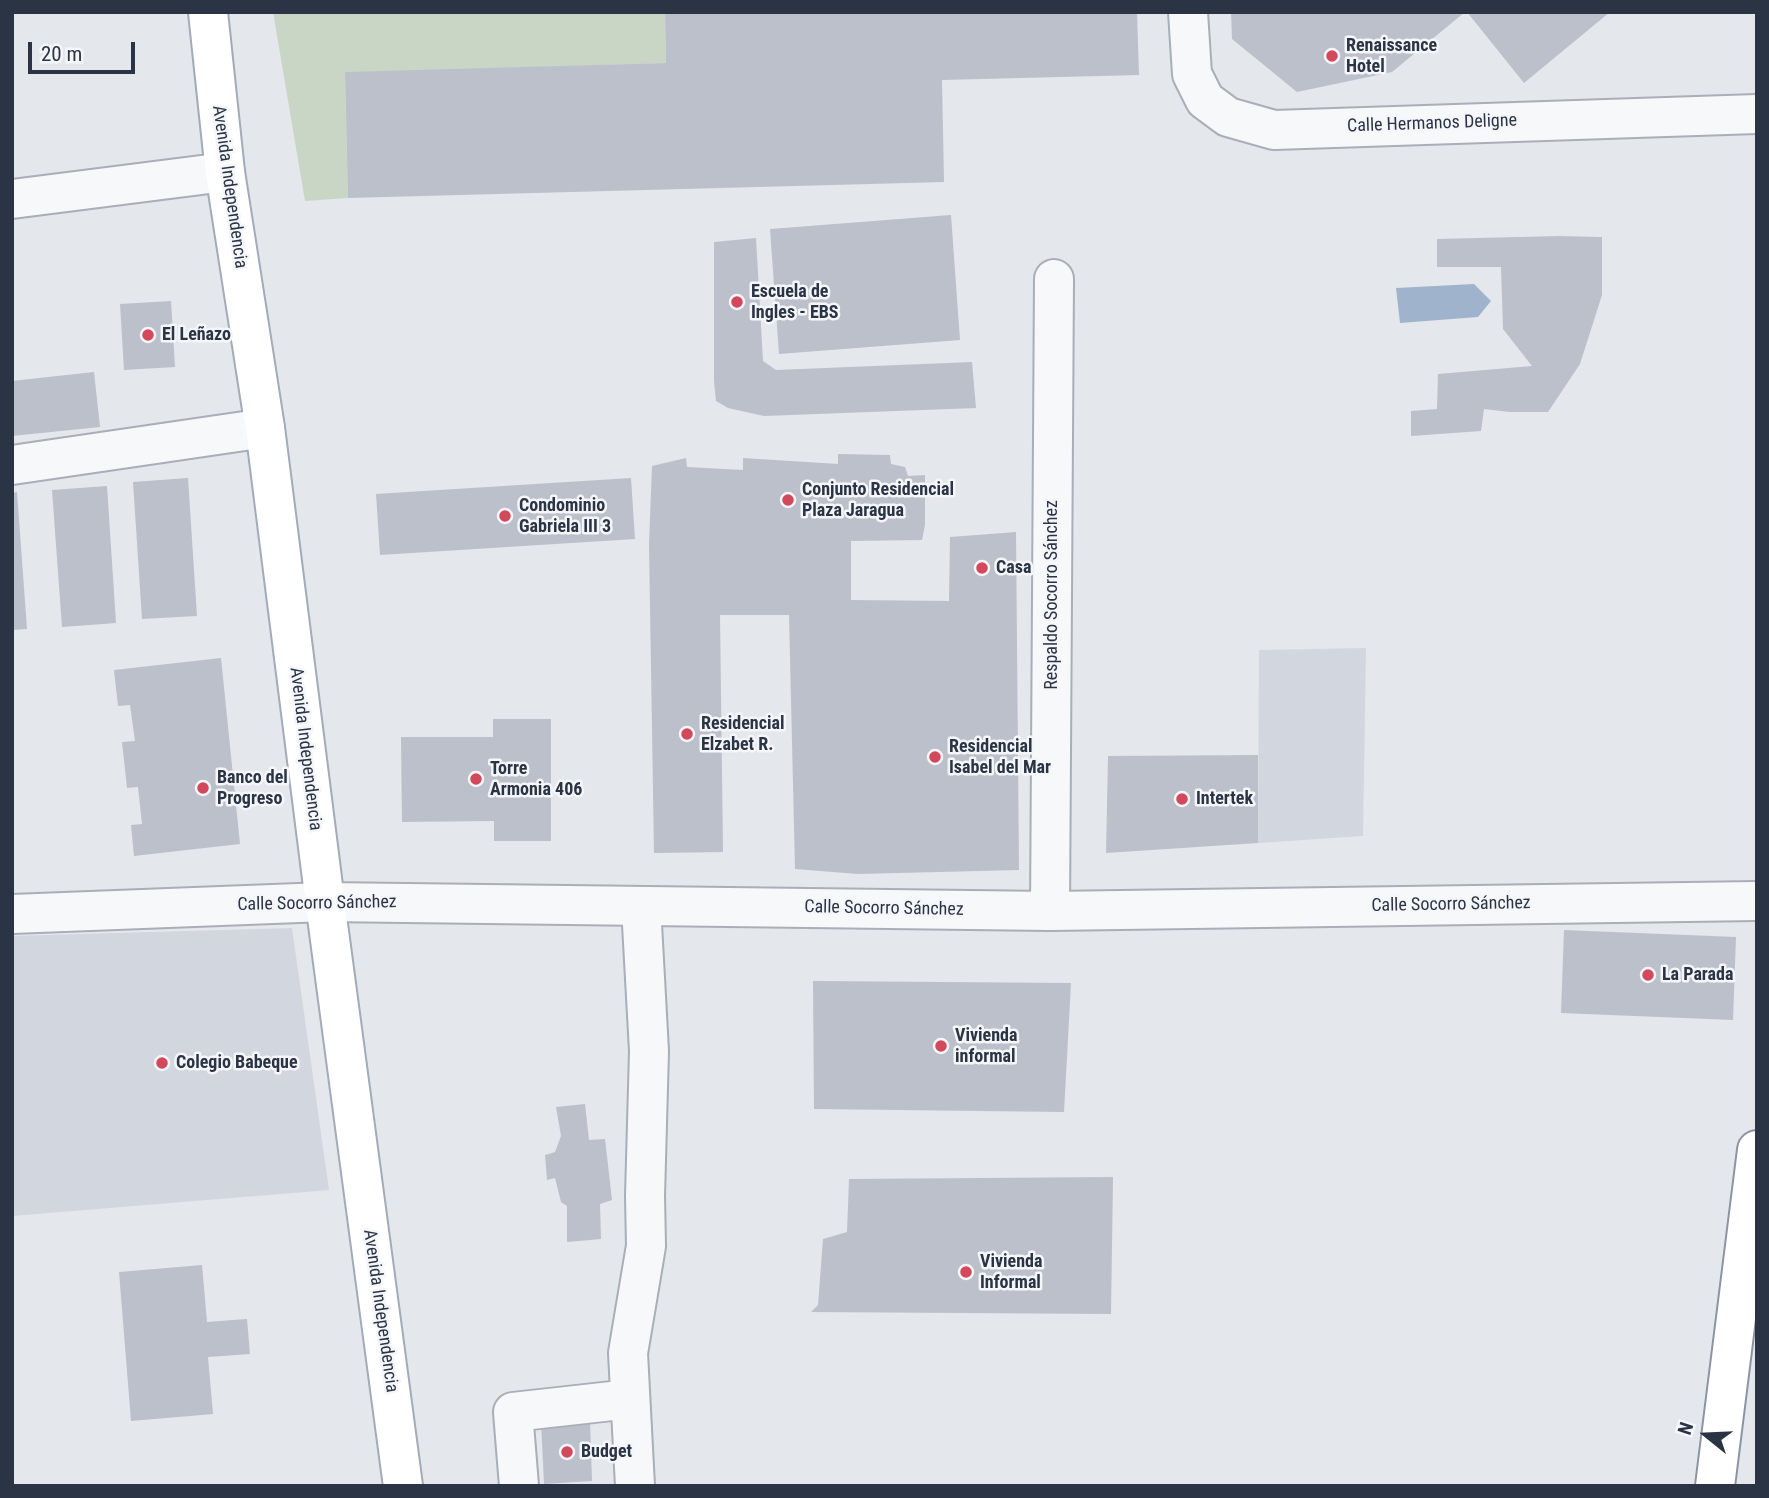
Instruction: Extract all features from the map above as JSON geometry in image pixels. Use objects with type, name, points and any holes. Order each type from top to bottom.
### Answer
[{"type":"main road","name":"Avenida Independencia","points":[[208,12],[225,172],[265,428],[403,1486]]},
{"type":"main road","points":[[1715,1486],[1757,1150]]},
{"type":"street","name":"Calle Hermanos Deligne","points":[[1188,12],[1192,74],[1205,100],[1228,117],[1274,130],[1757,114]]},
{"type":"street","points":[[12,199],[225,172]]},
{"type":"street","name":"Respaldo Socorro Sánchez","points":[[1050,911],[1054,279]]},
{"type":"street","points":[[12,465],[265,428]]},
{"type":"street","name":"Calle Socorro Sánchez","points":[[12,914],[325,902],[1050,911],[1757,901]]},
{"type":"street","points":[[635,1486],[628,1353],[646,1246],[649,1051],[641,906]]},
{"type":"street","points":[[519,1486],[513,1412],[630,1399]]},
{"type":"shaded area","name":"Intertek","points":[[1366,648],[1363,836],[1258,843],[1259,650]]},
{"type":"shaded area","name":"Colegio Babeque","points":[[292,928],[329,1190],[12,1216],[12,936]]},
{"type":"green space","points":[[273,12],[665,12],[666,63],[345,73],[348,198],[305,201]]},
{"type":"water","points":[[1474,284],[1491,301],[1478,317],[1400,323],[1396,288]]},
{"type":"building","points":[[665,12],[1137,12],[1139,75],[942,80],[944,182],[348,198],[345,72],[666,63]]},
{"type":"building","name":"Renaissance Hotel","points":[[1231,12],[1465,12],[1392,72],[1297,92],[1232,39]]},
{"type":"building","name":"Renaissance Hotel","points":[[1467,12],[1610,12],[1524,83]]},
{"type":"building","points":[[951,215],[960,340],[779,354],[770,229]]},
{"type":"building","points":[[1602,237],[1602,295],[1580,364],[1548,412],[1484,409],[1481,431],[1411,436],[1411,411],[1437,409],[1438,374],[1532,366],[1503,329],[1501,267],[1437,267],[1437,239]]},
{"type":"building","name":"Escuela de Ingles - EBS","points":[[756,238],[763,361],[776,370],[972,362],[976,408],[764,416],[728,408],[716,401],[714,242]]},
{"type":"building","name":"El Leñazo","points":[[171,301],[175,367],[124,370],[120,304]]},
{"type":"building","points":[[94,372],[100,427],[12,436],[12,381]]},
{"type":"building","points":[[838,454],[890,455],[891,464],[905,467],[908,476],[925,475],[925,525],[922,540],[851,541],[851,600],[949,601],[950,537],[1016,532],[1019,870],[858,874],[795,869],[789,615],[720,615],[723,852],[654,853],[649,544],[652,466],[686,458],[687,467],[743,470],[743,458],[838,464]]},
{"type":"building","points":[[188,478],[197,616],[142,619],[133,482]]},
{"type":"building","name":"Condominio Gabriela III 3","points":[[631,478],[635,539],[380,555],[376,494]]},
{"type":"building","points":[[107,486],[116,623],[62,627],[52,490]]},
{"type":"building","points":[[17,492],[27,629],[12,630],[12,493]]},
{"type":"building","points":[[221,658],[240,844],[134,856],[131,825],[142,824],[138,787],[127,788],[122,742],[135,741],[130,705],[118,706],[114,670]]},
{"type":"building","name":"Torre Armonia 406","points":[[493,719],[551,719],[551,841],[494,841],[494,821],[402,822],[401,737],[493,737]]},
{"type":"building","name":"Intertek","points":[[1258,755],[1258,843],[1106,853],[1108,756]]},
{"type":"building","name":"La Parada","points":[[1564,930],[1736,937],[1733,1020],[1561,1013]]},
{"type":"building","name":"Vivienda informal","points":[[813,981],[1071,983],[1064,1112],[814,1109]]},
{"type":"building","points":[[585,1104],[589,1140],[605,1139],[612,1200],[600,1204],[601,1239],[567,1242],[567,1206],[561,1202],[555,1178],[547,1180],[545,1155],[555,1152],[561,1136],[556,1107]]},
{"type":"building","name":"Vivienda Informal","points":[[1113,1177],[1111,1314],[811,1312],[818,1305],[823,1239],[847,1232],[849,1179]]},
{"type":"building","points":[[202,1265],[207,1322],[247,1319],[250,1354],[208,1357],[213,1414],[131,1421],[119,1272]]},
{"type":"building","name":"Budget","points":[[590,1421],[592,1481],[544,1484],[541,1422]]},
{"type":"place","name":"Renaissance Hotel","points":[[1332,56]]},
{"type":"place","name":"Escuela de Ingles - EBS","points":[[737,302]]},
{"type":"place","name":"El Leñazo","points":[[148,335]]},
{"type":"place","name":"Conjunto Residencial Plaza Jaragua","points":[[788,500]]},
{"type":"place","name":"Condominio Gabriela III 3","points":[[505,516]]},
{"type":"place","name":"Casa","points":[[982,568]]},
{"type":"place","name":"Residencial Elzabet R.","points":[[687,734]]},
{"type":"place","name":"Residencial Isabel del Mar","points":[[935,757]]},
{"type":"place","name":"Torre Armonia 406","points":[[476,779]]},
{"type":"place","name":"Banco del Progreso","points":[[203,788]]},
{"type":"place","name":"Intertek","points":[[1182,799]]},
{"type":"place","name":"La Parada","points":[[1648,975]]},
{"type":"place","name":"Vivienda informal","points":[[941,1046]]},
{"type":"place","name":"Colegio Babeque","points":[[162,1063]]},
{"type":"place","name":"Vivienda Informal","points":[[966,1272]]},
{"type":"place","name":"Budget","points":[[567,1452]]}]
